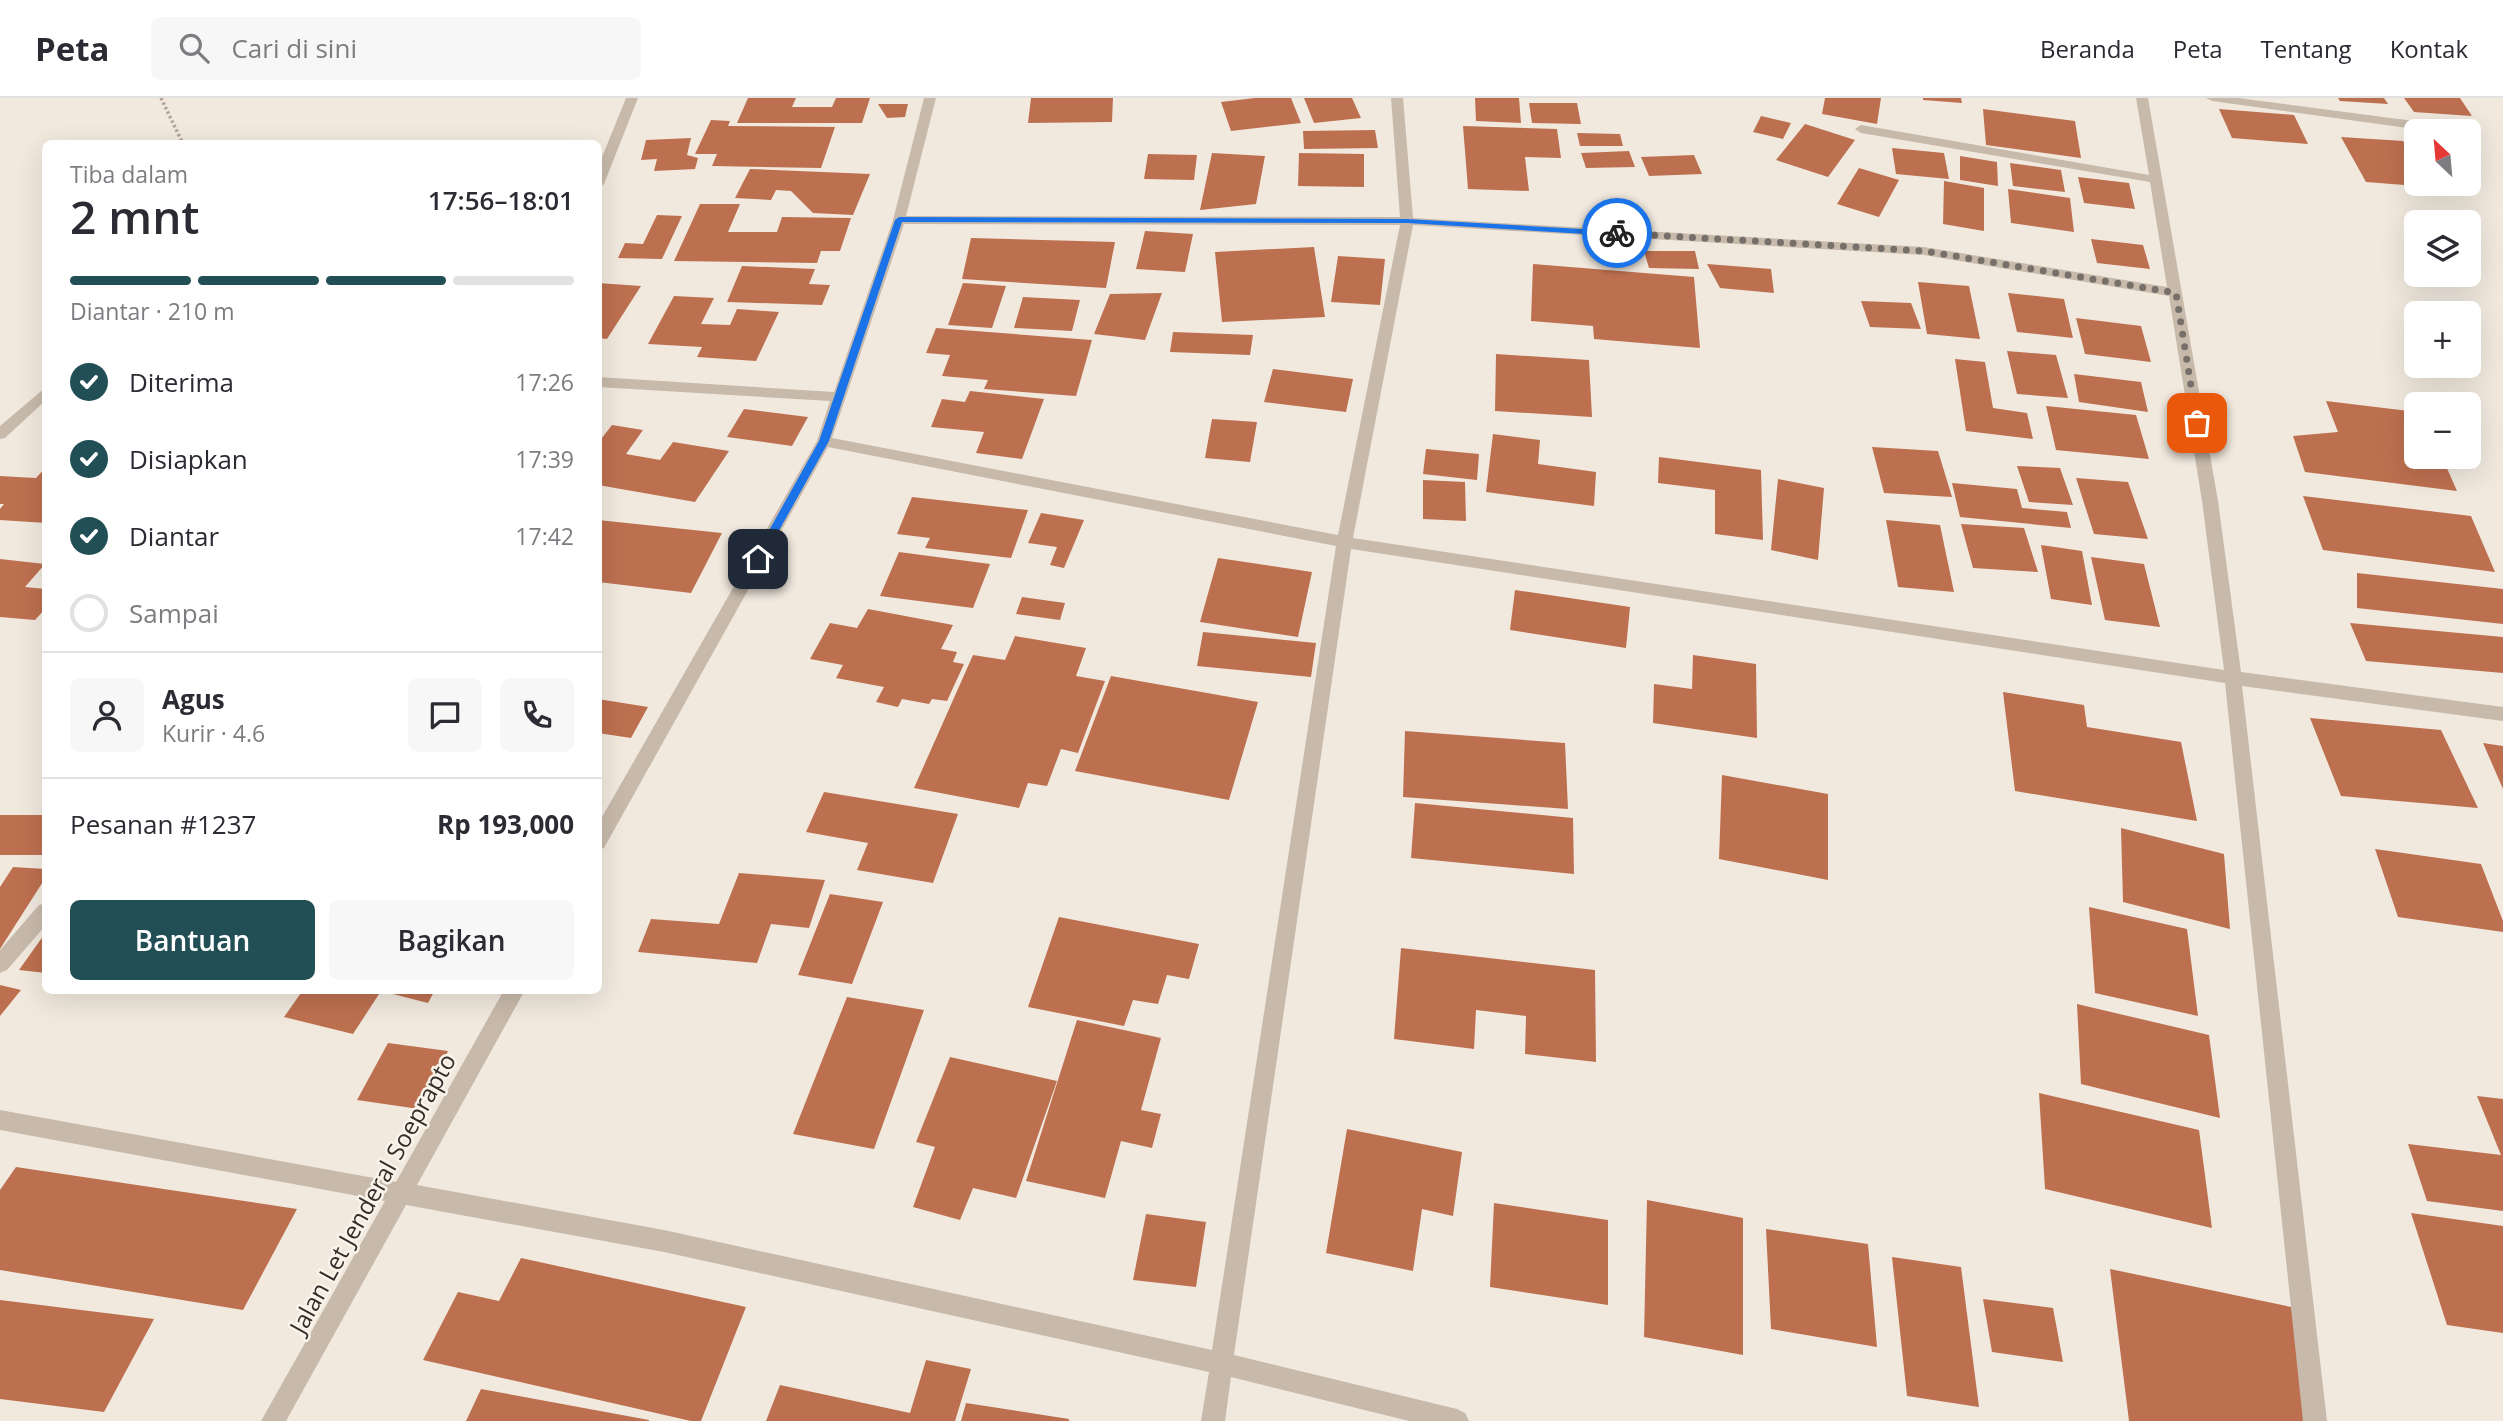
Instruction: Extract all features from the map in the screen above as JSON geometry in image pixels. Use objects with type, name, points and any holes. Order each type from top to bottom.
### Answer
[{"type":"street","points":[[602,174],[632,98]]},
{"type":"street","points":[[602,835],[824,441],[899,220],[930,98]]},
{"type":"street","points":[[1213,1421],[1344,542],[1407,221],[1396,98]]},
{"type":"street","points":[[2142,98],[2210,501],[2233,678],[2315,1421]]},
{"type":"street","points":[[2212,98],[2404,124]]},
{"type":"street","points":[[1861,129],[2157,180]]},
{"type":"street","points":[[899,220],[1407,221],[1924,251],[2176,293]]},
{"type":"street","points":[[602,382],[839,397]]},
{"type":"street","points":[[0,434],[42,396]]},
{"type":"street","points":[[824,441],[1344,542],[2233,678],[2503,714]]},
{"type":"street","points":[[0,964],[42,916]]},
{"type":"street","name":"Jalan Let Jenderal Soeprapto","points":[[273,1421],[513,994]]},
{"type":"street","points":[[0,1120],[664,1241],[1223,1364],[1457,1421]]},
{"type":"path","points":[[161,98],[181,140]]},
{"type":"building","points":[[748,98],[796,98],[792,107],[832,107],[836,98],[870,98],[862,123],[737,123]]},
{"type":"building","points":[[1031,98],[1113,98],[1112,122],[1028,123]]},
{"type":"building","points":[[1291,98],[1301,123],[1231,131],[1221,102]]},
{"type":"building","points":[[1304,98],[1352,98],[1361,118],[1314,123]]},
{"type":"building","points":[[1475,98],[1519,98],[1521,123],[1476,121]]},
{"type":"building","points":[[1825,98],[1881,98],[1877,124],[1822,114]]},
{"type":"building","points":[[1961,98],[1962,103],[1923,100]]},
{"type":"building","points":[[2338,98],[2384,98],[2388,104],[2340,101]]},
{"type":"building","points":[[2404,98],[2460,98],[2472,116],[2414,112]]},
{"type":"building","points":[[1529,103],[1577,103],[1581,124],[1532,123]]},
{"type":"building","points":[[878,104],[908,104],[905,117],[887,118]]},
{"type":"building","points":[[1983,109],[2075,121],[2081,158],[1986,145]]},
{"type":"building","points":[[2219,109],[2294,115],[2308,144],[2232,138]]},
{"type":"building","points":[[1761,116],[1791,123],[1783,139],[1753,132]]},
{"type":"building","points":[[711,120],[730,121],[728,126],[835,127],[821,168],[712,166],[717,154],[695,154]]},
{"type":"building","points":[[1805,124],[1855,140],[1828,177],[1776,160]]},
{"type":"building","points":[[1463,126],[1557,129],[1561,158],[1525,157],[1529,191],[1468,189]]},
{"type":"building","points":[[1375,130],[1378,148],[1304,149],[1303,131]]},
{"type":"building","points":[[1577,133],[1620,134],[1623,146],[1580,146]]},
{"type":"building","points":[[2341,137],[2403,141],[2404,185],[2366,182]]},
{"type":"building","points":[[691,138],[687,155],[698,158],[695,169],[654,171],[657,159],[641,160],[646,140]]},
{"type":"building","points":[[1892,148],[1944,153],[1949,179],[1896,174]]},
{"type":"building","points":[[1629,151],[1635,167],[1586,168],[1581,153]]},
{"type":"building","points":[[1212,153],[1265,156],[1256,204],[1200,210]]},
{"type":"building","points":[[1299,153],[1364,154],[1364,187],[1298,186]]},
{"type":"building","points":[[1148,154],[1197,155],[1194,180],[1144,179]]},
{"type":"building","points":[[1694,155],[1702,174],[1649,176],[1641,157]]},
{"type":"building","points":[[1960,156],[1997,162],[1998,186],[1960,180]]},
{"type":"building","points":[[2010,163],[2061,170],[2065,192],[2013,186]]},
{"type":"building","points":[[1859,168],[1899,180],[1879,217],[1837,204]]},
{"type":"building","points":[[750,169],[870,174],[853,215],[813,213],[791,191],[776,190],[771,200],[735,198]]},
{"type":"building","points":[[2078,177],[2129,183],[2135,209],[2084,203]]},
{"type":"building","points":[[1944,181],[1984,188],[1984,231],[1943,224]]},
{"type":"building","points":[[2008,189],[2070,198],[2074,232],[2011,223]]},
{"type":"building","points":[[700,204],[740,204],[728,232],[777,232],[782,217],[851,218],[840,251],[821,251],[817,263],[674,261]]},
{"type":"building","points":[[657,215],[682,216],[662,259],[618,258],[625,243],[643,244]]},
{"type":"building","points":[[1145,231],[1193,234],[1185,272],[1136,269]]},
{"type":"building","points":[[971,238],[1115,242],[1106,288],[962,279]]},
{"type":"building","points":[[2091,239],[2143,245],[2150,269],[2097,263]]},
{"type":"building","points":[[1314,247],[1325,317],[1222,322],[1215,252]]},
{"type":"building","points":[[1644,251],[1695,251],[1699,269],[1649,268]]},
{"type":"building","points":[[1338,256],[1385,259],[1380,305],[1331,302]]},
{"type":"building","points":[[1533,264],[1694,277],[1700,348],[1594,339],[1593,326],[1531,321]]},
{"type":"building","points":[[1707,264],[1771,269],[1774,293],[1720,288]]},
{"type":"building","points":[[742,266],[815,269],[809,284],[830,285],[822,305],[727,302]]},
{"type":"building","points":[[1918,282],[1969,286],[1980,339],[1927,334]]},
{"type":"building","points":[[602,283],[641,286],[607,339],[602,338]]},
{"type":"building","points":[[963,283],[1006,286],[992,328],[948,325]]},
{"type":"building","points":[[1162,293],[1145,340],[1094,334],[1110,294]]},
{"type":"building","points":[[2008,293],[2064,299],[2073,338],[2017,332]]},
{"type":"building","points":[[674,296],[714,298],[701,324],[730,325],[737,309],[779,312],[756,361],[697,357],[702,347],[648,344]]},
{"type":"building","points":[[1023,297],[1080,300],[1072,331],[1014,328]]},
{"type":"building","points":[[1861,301],[1911,303],[1921,329],[1870,327]]},
{"type":"building","points":[[2076,318],[2141,326],[2151,362],[2085,354]]},
{"type":"building","points":[[936,328],[1092,340],[1076,396],[984,389],[988,380],[942,376],[950,355],[926,353]]},
{"type":"building","points":[[1173,332],[1253,335],[1250,355],[1170,352]]},
{"type":"building","points":[[2007,351],[2056,355],[2068,398],[2017,394]]},
{"type":"building","points":[[1496,354],[1589,360],[1592,417],[1495,411]]},
{"type":"building","points":[[1955,359],[1985,362],[1993,408],[2027,413],[2033,439],[1966,431]]},
{"type":"building","points":[[1273,369],[1353,379],[1346,412],[1264,402]]},
{"type":"building","points":[[2074,374],[2141,382],[2148,412],[2079,402]]},
{"type":"building","points":[[970,391],[1044,399],[1022,459],[976,453],[984,432],[931,427],[942,399],[965,402]]},
{"type":"building","points":[[2326,401],[2404,410],[2404,469],[2447,469],[2457,491],[2305,472],[2293,436],[2338,432]]},
{"type":"building","points":[[2046,406],[2136,415],[2149,459],[2056,450]]},
{"type":"building","points":[[744,409],[808,417],[792,446],[727,437]]},
{"type":"building","points":[[1212,419],[1257,422],[1250,462],[1205,458]]},
{"type":"building","points":[[612,425],[643,430],[626,454],[660,460],[673,442],[729,451],[695,502],[602,486],[602,438]]},
{"type":"building","points":[[1493,434],[1540,440],[1538,464],[1596,472],[1594,506],[1486,492]]},
{"type":"building","points":[[1872,447],[1938,451],[1952,497],[1884,493]]},
{"type":"building","points":[[1426,449],[1479,454],[1477,480],[1423,474]]},
{"type":"building","points":[[1659,457],[1761,470],[1763,540],[1715,534],[1715,490],[1658,483]]},
{"type":"building","points":[[2017,466],[2060,468],[2073,505],[2029,502]]},
{"type":"building","points":[[42,471],[42,523],[0,520],[0,509],[4,504],[0,504],[0,476],[36,478]]},
{"type":"building","points":[[2076,478],[2128,482],[2148,539],[2094,534]]},
{"type":"building","points":[[1778,479],[1824,488],[1818,560],[1771,550]]},
{"type":"building","points":[[1423,480],[1465,482],[1466,521],[1423,519]]},
{"type":"building","points":[[1952,483],[2017,489],[2022,508],[2067,512],[2071,528],[1960,517]]},
{"type":"building","points":[[2303,496],[2471,516],[2495,572],[2323,550]]},
{"type":"building","points":[[912,497],[1028,510],[1011,558],[925,548],[930,538],[897,534]]},
{"type":"building","points":[[1041,513],[1084,520],[1064,568],[1050,565],[1057,547],[1028,543]]},
{"type":"building","points":[[602,520],[722,533],[691,593],[602,582]]},
{"type":"building","points":[[1886,520],[1940,525],[1954,592],[1898,587]]},
{"type":"building","points":[[1961,524],[2024,528],[2038,572],[1973,568]]},
{"type":"building","points":[[2041,545],[2082,551],[2092,605],[2051,599]]},
{"type":"building","points":[[899,552],[990,564],[973,608],[880,596]]},
{"type":"building","points":[[2091,557],[2144,564],[2160,627],[2105,620]]},
{"type":"building","points":[[1218,558],[1312,572],[1298,637],[1200,622]]},
{"type":"building","points":[[0,559],[42,564],[42,567],[25,587],[42,589],[42,612],[35,620],[0,617]]},
{"type":"building","points":[[2357,573],[2503,589],[2503,624],[2357,608]]},
{"type":"building","points":[[1515,590],[1630,607],[1626,648],[1510,630]]},
{"type":"building","points":[[1022,597],[1065,603],[1060,620],[1016,614]]},
{"type":"building","points":[[868,609],[953,625],[941,649],[957,652],[953,662],[964,664],[947,701],[932,699],[929,704],[902,699],[898,707],[876,702],[884,687],[836,678],[843,665],[810,659],[830,623],[857,628]]},
{"type":"building","points":[[2350,623],[2503,637],[2503,673],[2366,661]]},
{"type":"building","points":[[1203,632],[1316,643],[1311,677],[1197,666]]},
{"type":"building","points":[[1015,636],[1086,648],[1076,676],[1105,681],[1078,753],[1061,749],[1047,786],[1028,783],[1019,808],[914,788],[973,655],[1005,660]]},
{"type":"building","points":[[1693,655],[1756,664],[1757,738],[1653,723],[1654,684],[1692,689]]},
{"type":"building","points":[[1111,676],[1258,702],[1229,800],[1075,771]]},
{"type":"building","points":[[2003,692],[2084,705],[2087,727],[2181,742],[2197,821],[2015,791]]},
{"type":"building","points":[[602,700],[648,707],[631,738],[602,734]]},
{"type":"building","points":[[2310,718],[2441,730],[2478,808],[2341,796]]},
{"type":"building","points":[[1405,731],[1565,743],[1568,809],[1403,797]]},
{"type":"building","points":[[2483,743],[2503,746],[2503,789]]},
{"type":"building","points":[[1722,775],[1828,794],[1828,880],[1719,859]]},
{"type":"building","points":[[824,792],[958,814],[933,883],[857,870],[868,843],[806,832]]},
{"type":"building","points":[[1415,803],[1573,818],[1574,874],[1411,858]]},
{"type":"building","points":[[0,815],[42,815],[42,855],[0,855]]},
{"type":"building","points":[[2121,828],[2224,854],[2230,929],[2123,902]]},
{"type":"building","points":[[2375,849],[2481,864],[2503,921],[2503,932],[2398,917]]},
{"type":"building","points":[[13,867],[42,869],[42,883],[0,949],[0,887]]},
{"type":"building","points":[[739,873],[825,880],[809,928],[771,924],[757,963],[638,952],[651,919],[719,924]]},
{"type":"building","points":[[830,894],[883,902],[852,984],[798,975]]},
{"type":"building","points":[[2089,907],[2187,929],[2198,1016],[2095,993]]},
{"type":"building","points":[[1059,917],[1199,944],[1189,979],[1167,975],[1158,1004],[1133,1000],[1124,1026],[1028,1007]]},
{"type":"building","points":[[42,938],[42,973],[19,970]]},
{"type":"building","points":[[1401,948],[1595,970],[1596,1062],[1525,1054],[1526,1016],[1476,1010],[1474,1049],[1394,1039]]},
{"type":"building","points":[[0,985],[21,990],[0,1016]]},
{"type":"building","points":[[300,994],[379,994],[353,1034],[284,1017]]},
{"type":"building","points":[[393,994],[433,994],[428,1003]]},
{"type":"building","points":[[847,997],[924,1010],[874,1149],[793,1134]]},
{"type":"building","points":[[2077,1004],[2209,1035],[2220,1118],[2081,1084]]},
{"type":"building","points":[[1077,1020],[1161,1038],[1141,1110],[1161,1114],[1152,1148],[1121,1141],[1105,1198],[1026,1181]]},
{"type":"building","points":[[388,1043],[448,1051],[419,1109],[357,1100]]},
{"type":"building","points":[[950,1057],[1057,1081],[1016,1198],[973,1188],[960,1220],[913,1207],[935,1147],[916,1142]]},
{"type":"building","points":[[2039,1093],[2199,1130],[2212,1228],[2045,1189]]},
{"type":"building","points":[[2477,1096],[2503,1099],[2503,1211],[2427,1201],[2408,1144],[2501,1155]]},
{"type":"building","points":[[1347,1129],[1462,1152],[1453,1216],[1422,1209],[1413,1271],[1326,1253]]},
{"type":"building","points":[[16,1167],[297,1209],[243,1310],[0,1270],[0,1190]]},
{"type":"building","points":[[1647,1200],[1743,1218],[1743,1355],[1644,1337]]},
{"type":"building","points":[[1494,1203],[1608,1220],[1608,1305],[1490,1287]]},
{"type":"building","points":[[2411,1213],[2503,1226],[2503,1333],[2447,1325]]},
{"type":"building","points":[[1146,1214],[1206,1222],[1196,1287],[1133,1280]]},
{"type":"building","points":[[1766,1229],[1868,1244],[1877,1347],[1771,1329]]},
{"type":"building","points":[[1892,1257],[1961,1267],[1979,1407],[1907,1396]]},
{"type":"building","points":[[521,1258],[746,1307],[701,1421],[691,1421],[423,1360],[458,1292],[499,1301]]},
{"type":"building","points":[[2110,1269],[2291,1307],[2314,1421],[2129,1421]]},
{"type":"building","points":[[1983,1299],[2053,1308],[2063,1362],[1992,1352]]},
{"type":"building","points":[[0,1300],[154,1319],[104,1412],[0,1399]]},
{"type":"building","points":[[926,1360],[971,1369],[955,1421],[766,1421],[780,1385],[910,1413]]},
{"type":"building","points":[[481,1389],[649,1420],[649,1421],[466,1421]]},
{"type":"building","points":[[966,1403],[1069,1419],[1069,1421],[961,1421]]},
{"type":"way so far","points":[[1617,233],[1924,251],[2176,293],[2197,423]]},
{"type":"route","points":[[758,559],[824,441],[899,220],[1407,221],[1617,233]]}]
